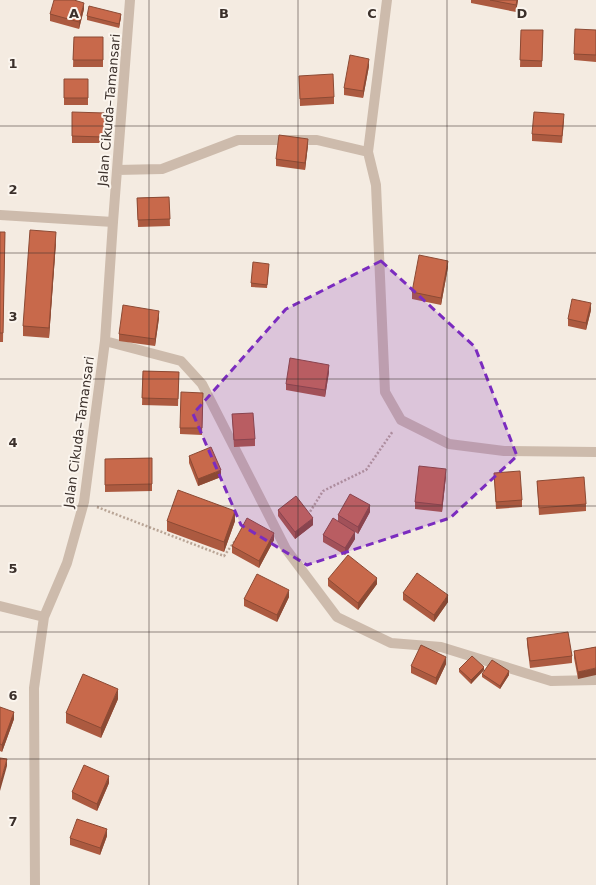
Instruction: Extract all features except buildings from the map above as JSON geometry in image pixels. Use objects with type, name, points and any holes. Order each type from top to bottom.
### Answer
[{"type":"street","name":"Jalan Cikuda–Tamansari","points":[[34,885],[34,688],[44,617],[67,563],[84,502],[105,341],[130,0]]},
{"type":"street","points":[[387,0],[368,152],[376,185],[385,392],[401,420],[449,444],[504,451],[596,452]]},
{"type":"street","points":[[117,170],[162,169],[238,140],[317,140],[368,152]]},
{"type":"street","points":[[0,215],[113,222]]},
{"type":"street","points":[[105,341],[181,361],[202,384],[286,549],[337,617],[391,643],[441,647],[551,681],[596,680]]},
{"type":"street","points":[[0,606],[44,617]]},
{"type":"highlighted area","points":[[381,261],[475,347],[517,456],[450,518],[307,565],[241,525],[193,414],[286,309]]}]
